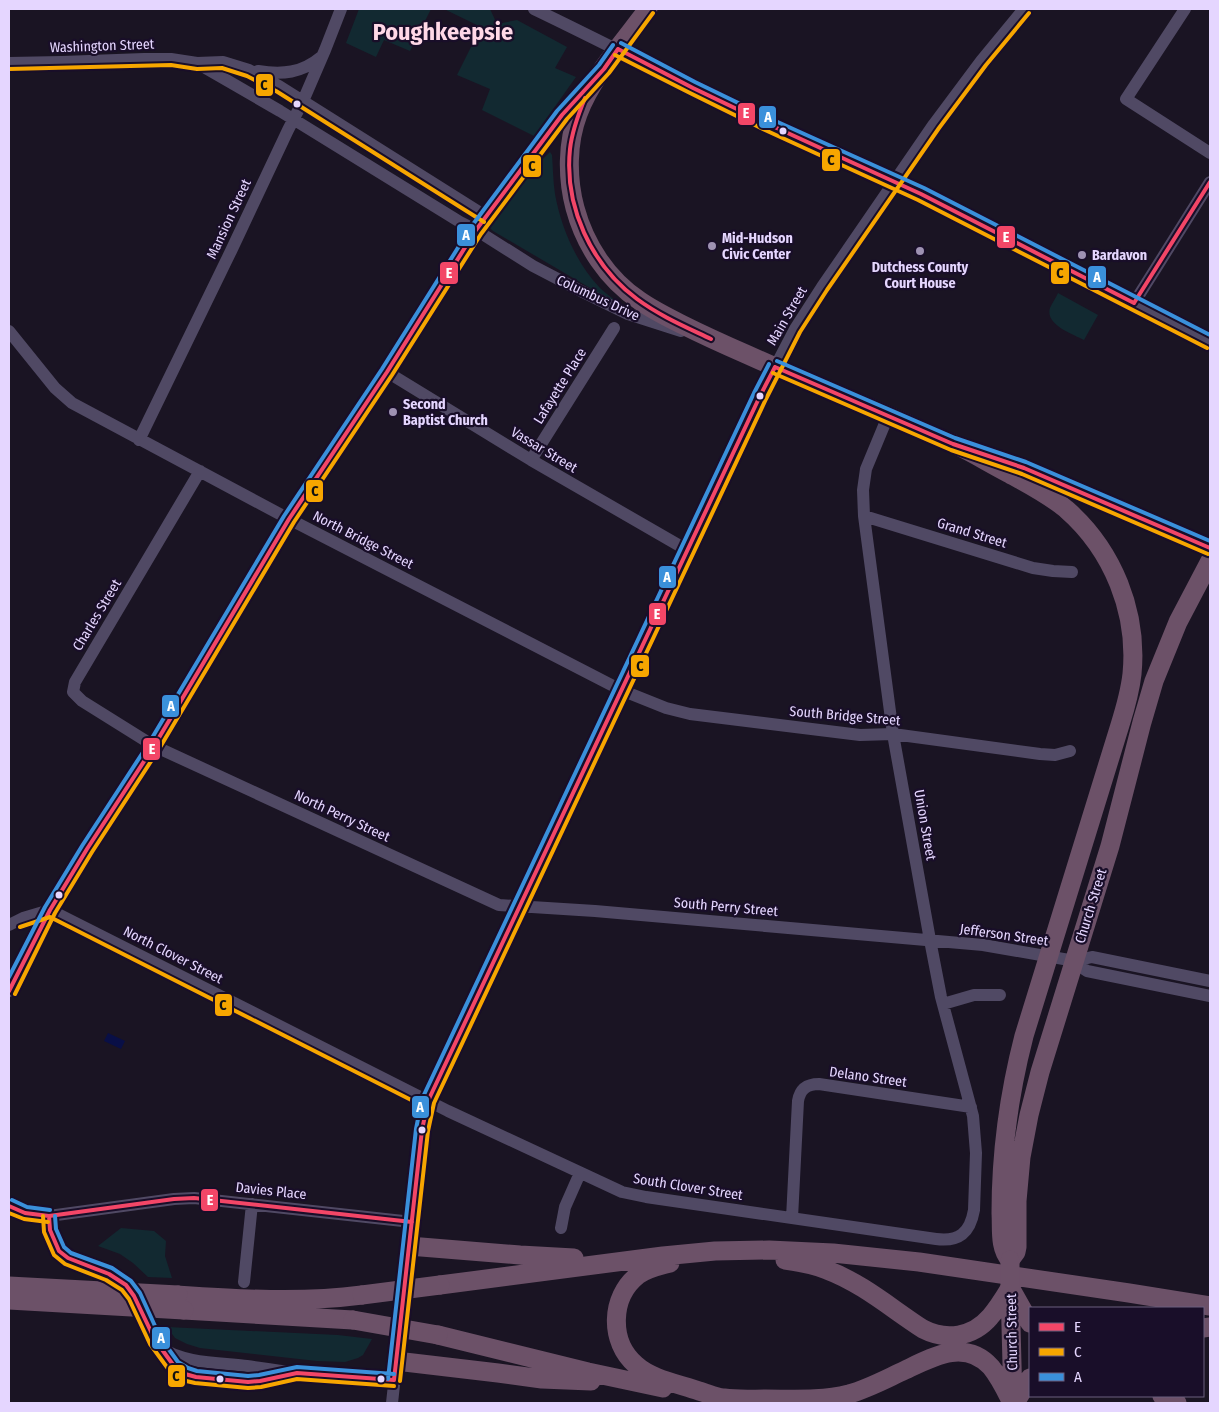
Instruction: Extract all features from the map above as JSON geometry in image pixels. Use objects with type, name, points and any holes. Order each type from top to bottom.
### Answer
[{"type":"highway","points":[[648,9],[604,69],[581,106],[575,121],[570,159],[570,181],[573,202],[588,243],[613,278],[646,305],[711,339]]},
{"type":"highway","name":"Columbus Drive","points":[[711,339],[953,444],[1028,484],[1065,508],[1094,539],[1107,558],[1124,597],[1130,618],[1133,662],[1131,683],[1120,725]]},
{"type":"highway","name":"Church Street","points":[[1013,1403],[1010,1260],[1017,1247],[1019,1178],[1029,1115],[1040,1072],[1110,846],[1154,682],[1178,622],[1210,561]]},
{"type":"highway","name":"Church Street","points":[[1010,1260],[1002,1247],[1002,1170],[1011,1092],[1020,1054],[1049,956],[1120,725]]},
{"type":"highway","points":[[409,1246],[553,1258],[642,1258]]},
{"type":"highway","points":[[9,1300],[181,1302],[261,1299],[304,1300],[362,1295],[642,1258],[721,1251],[770,1250],[898,1259],[1204,1304]]},
{"type":"highway","points":[[1029,1321],[1010,1288],[990,1317],[978,1327],[964,1334],[954,1336],[933,1334],[857,1284],[826,1270],[803,1263],[721,1251],[654,1267],[638,1276],[622,1297],[616,1322],[622,1346],[630,1360],[641,1369],[652,1375],[722,1398],[809,1399],[838,1396],[877,1384],[935,1356],[954,1352],[973,1355],[988,1364],[1013,1403],[1029,1379]]},
{"type":"highway","points":[[9,1286],[353,1320],[438,1335],[651,1386],[751,1403]]},
{"type":"highway","points":[[396,1361],[542,1380],[579,1380],[651,1386]]},
{"type":"highway","points":[[1164,1397],[1177,1403]]},
{"type":"street","name":"Mansion Street","points":[[139,440],[303,101],[341,9]]},
{"type":"street","points":[[534,9],[618,49],[739,111],[921,194],[1210,342]]},
{"type":"street","name":"Main Street","points":[[392,1403],[423,1122],[428,1101],[763,390],[795,329],[934,124],[981,61],[1024,9]]},
{"type":"street","points":[[1185,9],[1126,99],[1210,153]]},
{"type":"street","points":[[239,66],[265,72],[289,73],[308,67],[323,56]]},
{"type":"street","name":"Washington Street","points":[[9,63],[144,59],[171,59],[197,63],[223,62],[239,66],[270,80],[303,101]]},
{"type":"street","name":"Washington Street","points":[[197,63],[294,119]]},
{"type":"street","points":[[9,992],[50,910],[154,746],[289,519],[387,372],[476,230],[570,105],[604,69]]},
{"type":"street","points":[[303,101],[487,217]]},
{"type":"street","name":"Columbus Drive","points":[[294,119],[550,276],[634,316],[711,339]]},
{"type":"street","points":[[1134,303],[1210,182]]},
{"type":"street","name":"Lafayette Place","points":[[531,460],[614,328]]},
{"type":"street","name":"North Bridge Street","points":[[9,331],[55,388],[72,403],[289,519],[621,690]]},
{"type":"street","name":"Vassar Street","points":[[387,372],[531,460],[687,550]]},
{"type":"street","name":"Union Street","points":[[888,416],[866,468],[862,490],[864,516],[893,734],[930,940],[943,1004],[971,1107],[976,1146],[975,1194],[971,1223],[960,1236]]},
{"type":"street","name":"Columbus Drive","points":[[953,444],[1024,468],[1210,548]]},
{"type":"street","name":"Charles Street","points":[[154,746],[82,701],[74,692],[75,682],[200,471]]},
{"type":"street","name":"Grand Street","points":[[864,516],[1033,568],[1072,572]]},
{"type":"street","name":"South Bridge Street","points":[[621,690],[666,708],[690,714],[860,735],[893,734],[1040,754],[1055,755],[1070,751]]},
{"type":"street","name":"North Perry Street","points":[[154,746],[499,905],[519,906]]},
{"type":"street","name":"South Perry Street","points":[[519,906],[930,940]]},
{"type":"street","points":[[9,925],[23,918],[50,910]]},
{"type":"street","name":"North Clover Street","points":[[50,910],[428,1101]]},
{"type":"street","name":"Jefferson Street","points":[[930,940],[983,945],[1075,960],[1092,957],[1210,981]]},
{"type":"street","name":"Jefferson Street","points":[[1075,960],[1087,971],[1210,996]]},
{"type":"street","points":[[943,1004],[974,996],[1000,995]]},
{"type":"street","name":"Delano Street","points":[[792,1218],[798,1101],[801,1092],[808,1085],[819,1084],[971,1107]]},
{"type":"street","name":"South Clover Street","points":[[428,1101],[612,1188],[634,1195],[941,1240],[960,1236]]},
{"type":"street","points":[[561,1228],[565,1208],[580,1173]]},
{"type":"street","name":"Davies Place","points":[[9,1206],[25,1213],[49,1216],[183,1198],[412,1222]]},
{"type":"street","points":[[244,1282],[252,1204]]},
{"type":"street","points":[[49,1216],[50,1230],[54,1242],[60,1251],[68,1258],[109,1274],[126,1285],[134,1296],[152,1336],[158,1344],[177,1357],[296,1373],[394,1380]]},
{"type":"shaded area","points":[[359,9],[431,9],[410,51],[384,40],[376,57],[346,43]]},
{"type":"shaded area","points":[[444,9],[490,9],[497,24],[517,20],[567,47],[555,68],[576,77],[534,136],[482,110],[490,89],[457,75],[481,27]]},
{"type":"shaded area","points":[[550,152],[552,155],[554,189],[561,219],[571,244],[591,278],[603,291],[625,307],[493,231],[487,225],[507,195]]},
{"type":"shaded area","points":[[1058,293],[1098,315],[1084,340],[1067,332],[1052,319],[1050,308]]},
{"type":"shaded area","points":[[108,1033],[125,1041],[121,1049],[104,1041]]},
{"type":"shaded area","points":[[121,1228],[154,1231],[166,1241],[165,1256],[172,1278],[148,1277],[120,1254],[98,1246]]},
{"type":"shaded area","points":[[167,1327],[338,1335],[372,1339],[363,1355],[358,1358],[345,1362],[317,1361],[200,1348],[175,1338]]},
{"type":"transit line","name":"C","points":[[15,994],[55,913],[159,749],[294,522],[392,375],[481,234],[567,119],[609,73],[653,13]]},
{"type":"transit line","name":"C","points":[[400,1381],[428,1131],[434,1103],[766,399],[800,332],[939,128],[986,65],[1029,13]]},
{"type":"transit line","name":"A","points":[[621,43],[771,119],[924,188],[1210,335]]},
{"type":"transit line","name":"A","points":[[9,977],[45,907],[149,743],[284,516],[382,369],[471,227],[557,111],[599,65],[613,45]]},
{"type":"transit line","name":"E","points":[[618,49],[768,124],[921,194],[1134,303]]},
{"type":"transit line","name":"E","points":[[9,991],[50,910],[154,746],[289,519],[387,372],[476,230],[562,115],[604,69],[618,49]]},
{"type":"transit line","name":"C","points":[[615,55],[765,130],[918,200],[1207,348]]},
{"type":"transit line","name":"C","points":[[9,69],[171,65],[197,69],[222,68],[247,76],[276,91],[484,222]]},
{"type":"transit line","name":"E","points":[[585,98],[572,136],[569,170],[571,192],[576,213],[584,233],[606,269],[637,299],[664,316],[711,339]]},
{"type":"transit line","name":"E","points":[[1134,303],[1210,182]]},
{"type":"transit line","name":"A","points":[[777,361],[955,438],[1026,462],[1210,541]]},
{"type":"transit line","name":"A","points":[[388,1379],[416,1129],[422,1099],[769,364]]},
{"type":"transit line","name":"E","points":[[775,367],[953,444],[1024,468],[1210,548]]},
{"type":"transit line","name":"E","points":[[394,1380],[422,1130],[428,1101],[775,367]]},
{"type":"transit line","name":"C","points":[[773,373],[951,450],[1022,474],[1208,554]]},
{"type":"transit line","name":"C","points":[[20,927],[50,917],[425,1107]]},
{"type":"transit line","name":"E","points":[[9,1206],[25,1213],[49,1216],[194,1198],[412,1222]]},
{"type":"transit line","name":"A","points":[[12,1200],[27,1207],[50,1210]]},
{"type":"transit line","name":"C","points":[[9,1213],[24,1219],[48,1222]]},
{"type":"transit line","name":"C","points":[[43,1216],[44,1232],[54,1255],[65,1264],[106,1280],[122,1290],[129,1299],[150,1344],[169,1370],[182,1380],[248,1388],[297,1379],[394,1386]]},
{"type":"transit line","name":"E","points":[[49,1216],[50,1230],[59,1251],[68,1258],[109,1274],[126,1285],[134,1296],[155,1340],[174,1366],[185,1374],[196,1377],[248,1382],[297,1373],[394,1380]]},
{"type":"transit line","name":"A","points":[[55,1216],[56,1229],[64,1247],[71,1253],[112,1268],[131,1281],[140,1293],[160,1337],[178,1362],[188,1368],[197,1371],[248,1376],[297,1367],[394,1374]]},
{"type":"place","name":"Mid-Hudson Civic Center","points":[[712,246]]},
{"type":"place","name":"Dutchess County Court House","points":[[920,251]]},
{"type":"place","name":"Bardavon","points":[[1082,255]]},
{"type":"place","name":"Second Baptist Church","points":[[393,412]]},
{"type":"district","name":"Poughkeepsie","points":[[443,32]]}]
